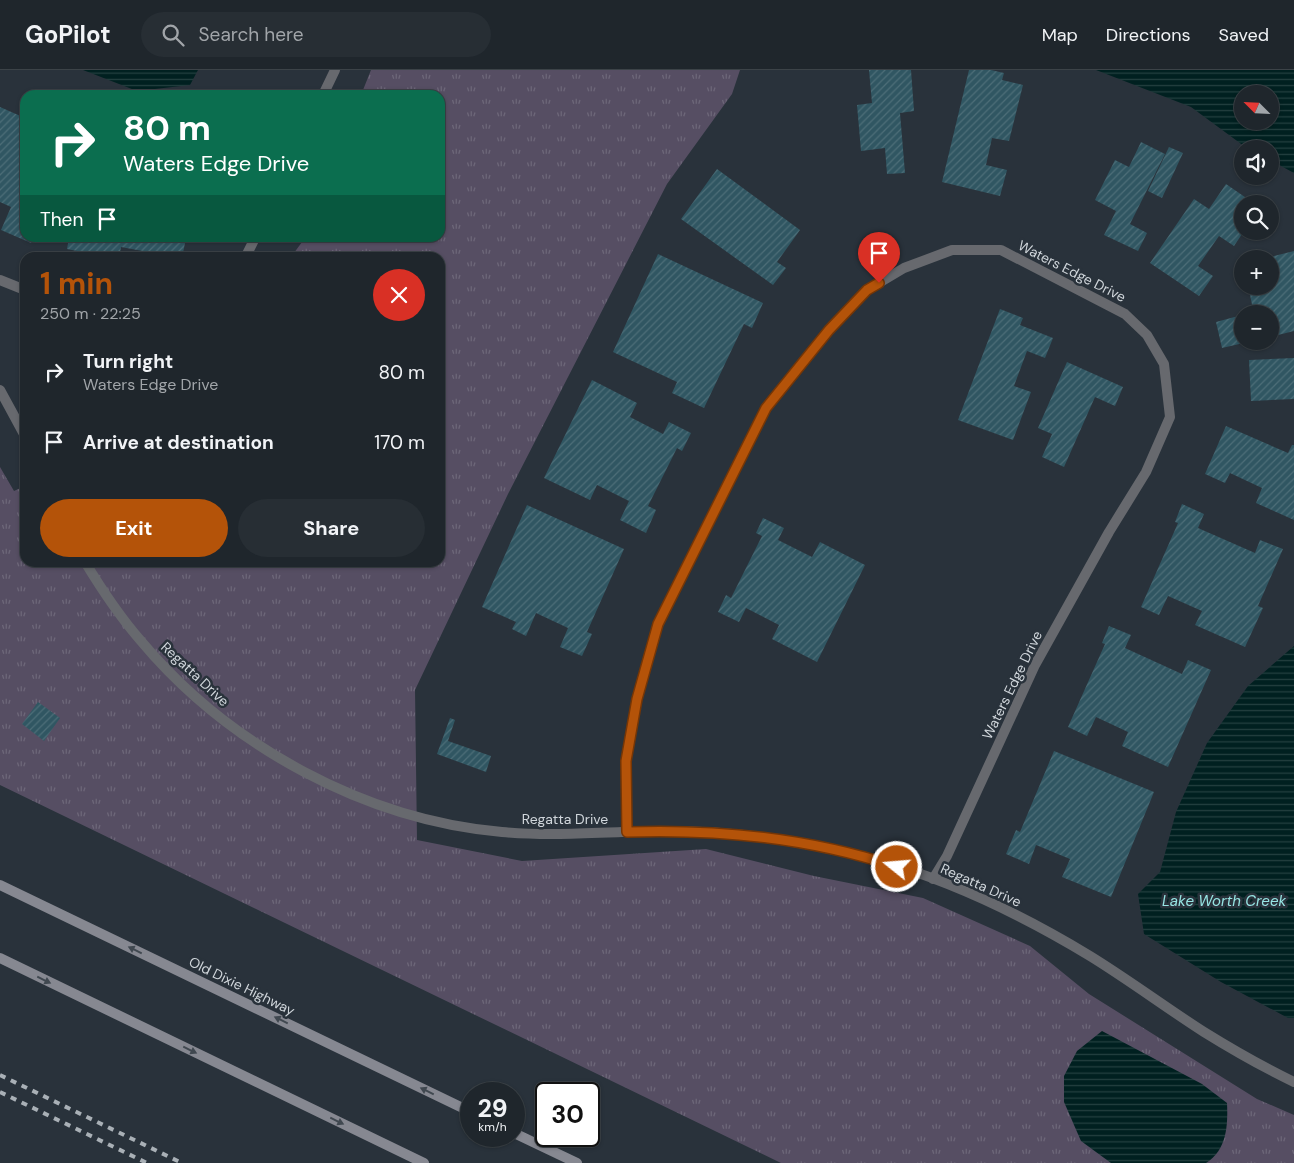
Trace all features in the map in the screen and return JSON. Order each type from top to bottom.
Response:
[{"type":"main road","name":"Old Dixie Highway","points":[[0,885],[460,1107]]},
{"type":"main road","points":[[0,958],[424,1163]]},
{"type":"main road","points":[[525,1138],[576,1163]]},
{"type":"street","points":[[325,90],[335,70]]},
{"type":"street","name":"Waters Edge Drive","points":[[627,832],[626,761],[637,699],[658,624],[766,408],[829,330],[867,290],[904,268],[952,250],[1001,250],[1125,314],[1147,335],[1164,364],[1170,417],[1146,472],[1109,532],[1035,665],[948,856],[933,878]]},
{"type":"street","points":[[0,280],[20,288]]},
{"type":"street","points":[[0,390],[20,426]]},
{"type":"street","name":"Regatta Drive","points":[[88,567],[103,591],[140,640],[198,700],[232,727],[284,761],[321,781],[378,804],[447,823],[500,832],[562,835],[668,831],[734,834],[807,844],[878,861],[933,878],[1022,918],[1089,955],[1204,1032],[1294,1082]]},
{"type":"green space","points":[[371,70],[740,70],[732,94],[667,184],[508,494],[415,690],[417,840],[522,861],[706,849],[814,876],[923,898],[1030,946],[1089,994],[1257,1099],[1294,1115],[1294,1163],[781,1163],[0,785],[0,467],[14,491],[20,488],[20,567],[445,567],[445,252],[295,252],[302,242],[445,242],[445,90],[363,90]]},
{"type":"water","points":[[83,70],[198,70],[190,85],[134,90]]},
{"type":"water","points":[[1096,70],[1294,70],[1294,173],[1279,165],[1279,140],[1236,140],[1191,107]]},
{"type":"water","name":"Lake Worth Creek","points":[[1294,646],[1294,1018],[1288,1018],[1221,982],[1144,934],[1138,894],[1160,872],[1176,812],[1207,743],[1248,686]]},
{"type":"water","points":[[1102,1031],[1202,1084],[1227,1103],[1225,1136],[1213,1158],[1206,1163],[1111,1163],[1081,1141],[1064,1102],[1064,1076],[1077,1051]]},
{"type":"building","points":[[869,70],[911,70],[914,111],[900,113],[905,173],[887,174],[885,148],[861,151],[857,105],[872,103]]},
{"type":"building","points":[[969,70],[991,70],[1004,73],[1002,80],[1023,85],[1009,141],[992,138],[986,165],[1007,170],[1000,196],[942,182]]},
{"type":"building","points":[[0,107],[20,116],[20,238],[1,230],[11,207],[0,202]]},
{"type":"building","points":[[1141,142],[1165,154],[1130,224],[1147,233],[1138,251],[1104,235],[1116,211],[1095,200],[1115,160],[1129,167]]},
{"type":"building","points":[[1169,147],[1183,153],[1162,198],[1148,191]]},
{"type":"building","points":[[717,169],[800,230],[777,262],[786,268],[773,285],[681,219]]},
{"type":"building","points":[[1226,184],[1242,195],[1234,195],[1234,240],[1238,240],[1234,246],[1219,236],[1198,266],[1213,276],[1199,296],[1150,263],[1194,199],[1209,209]]},
{"type":"building","points":[[68,242],[185,242],[183,252],[148,252],[121,247],[120,252],[82,252],[67,249]]},
{"type":"building","points":[[1294,251],[1294,331],[1279,335],[1279,305],[1252,305],[1250,295],[1279,295],[1279,255]]},
{"type":"building","points":[[658,254],[763,303],[752,328],[744,324],[704,408],[672,393],[677,382],[613,352]]},
{"type":"building","points":[[1000,309],[1023,318],[1020,325],[1053,338],[1045,358],[1027,351],[1014,386],[1031,392],[1013,440],[958,420]]},
{"type":"building","points":[[1234,317],[1234,345],[1222,348],[1216,322]]},
{"type":"building","points":[[1294,358],[1294,399],[1251,401],[1249,360]]},
{"type":"building","points":[[1067,362],[1123,387],[1115,406],[1095,397],[1064,467],[1042,457],[1052,434],[1038,428]]},
{"type":"building","points":[[592,380],[637,403],[630,417],[663,434],[669,422],[691,433],[682,451],[677,448],[648,506],[656,510],[646,533],[620,520],[629,501],[597,485],[590,500],[544,478]]},
{"type":"building","points":[[1226,426],[1288,453],[1292,445],[1294,445],[1294,520],[1256,503],[1262,488],[1230,473],[1225,483],[1205,474]]},
{"type":"building","points":[[1182,504],[1204,514],[1198,528],[1255,553],[1260,540],[1283,549],[1258,606],[1263,608],[1245,647],[1195,625],[1202,611],[1168,596],[1159,615],[1141,607],[1178,523],[1175,522]]},
{"type":"building","points":[[527,505],[624,549],[587,632],[592,634],[582,656],[560,647],[568,628],[536,613],[526,636],[512,629],[516,622],[482,607]]},
{"type":"building","points":[[763,518],[784,528],[778,540],[812,557],[820,542],[865,565],[817,662],[772,639],[779,625],[746,608],[739,622],[718,612],[726,595],[731,598],[762,536],[756,533]]},
{"type":"building","points":[[1109,626],[1131,635],[1125,648],[1182,674],[1188,660],[1211,670],[1168,767],[1122,746],[1128,732],[1096,717],[1087,736],[1068,727],[1105,644],[1102,643]]},
{"type":"building","points":[[38,702],[60,718],[44,741],[22,724]]},
{"type":"building","points":[[450,718],[455,720],[448,741],[491,756],[486,772],[437,754]]},
{"type":"building","points":[[1054,751],[1154,792],[1111,897],[1062,877],[1070,859],[1036,845],[1029,864],[1006,854],[1016,830],[1020,832]]},
{"type":"railway","points":[[0,1075],[182,1163]]},
{"type":"railway","points":[[0,1092],[147,1163]]},
{"type":"route","points":[[879,283],[867,290],[829,330],[766,408],[658,624],[637,699],[626,761],[627,832],[668,831],[734,834],[807,844],[897,867]]}]
